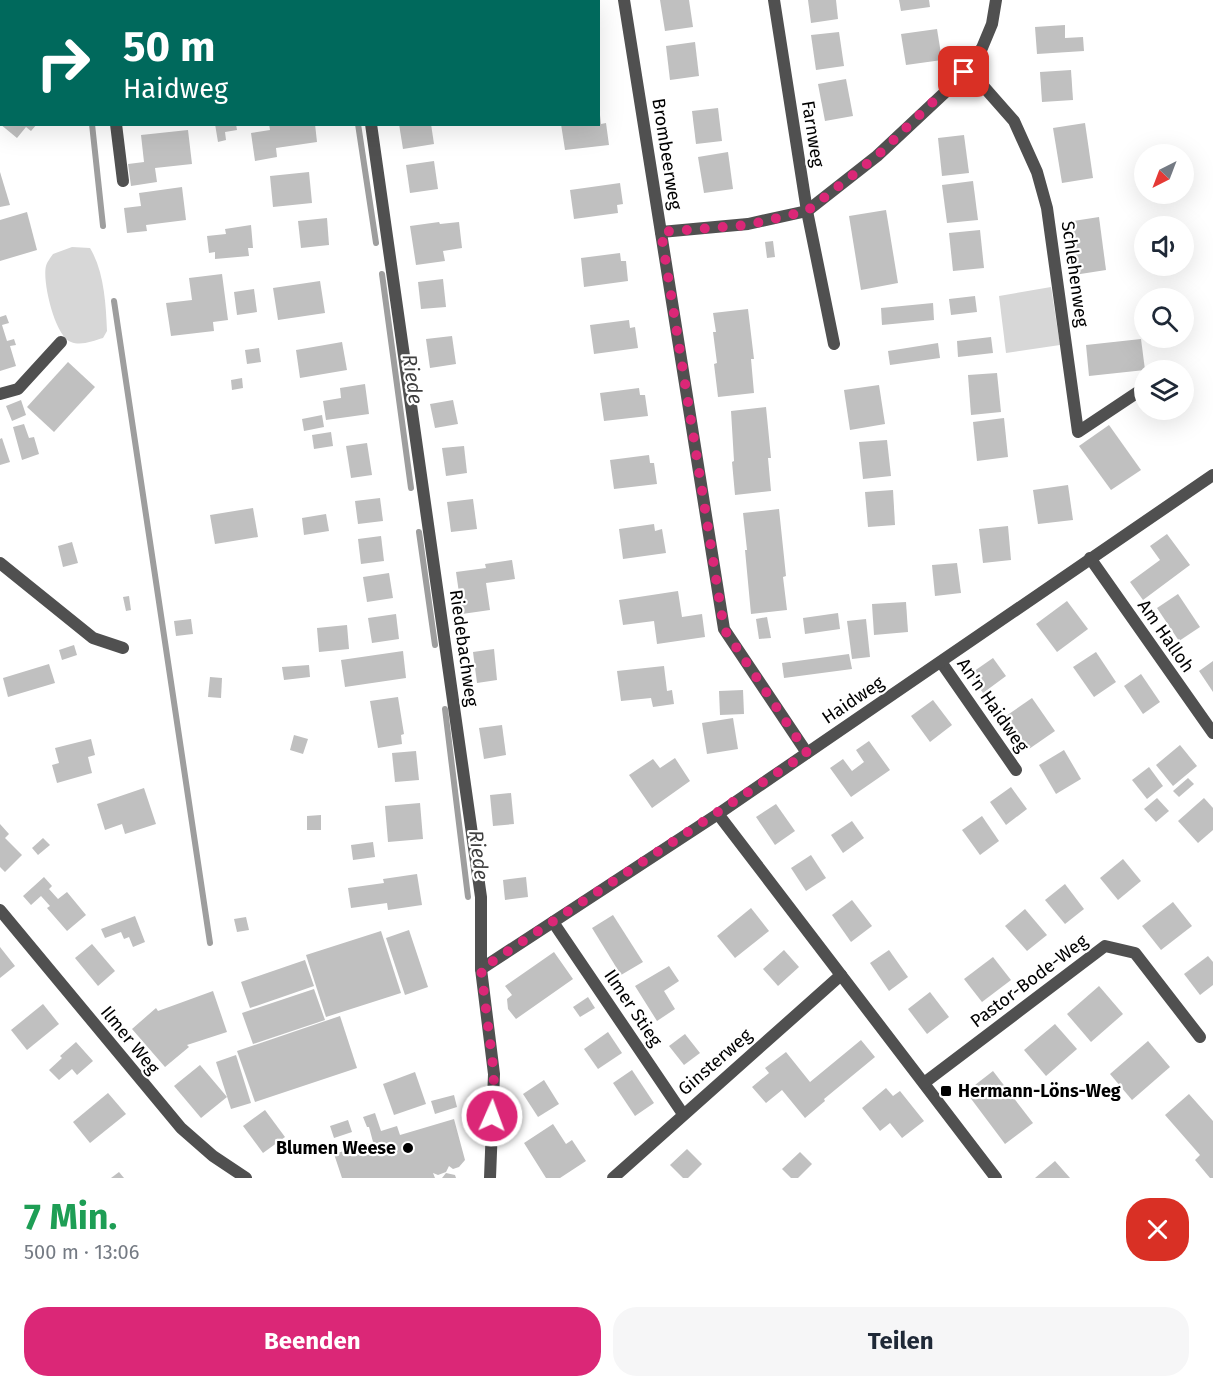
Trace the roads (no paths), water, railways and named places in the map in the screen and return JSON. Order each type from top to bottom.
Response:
[{"type":"street","name":"Brombeerweg","points":[[624,0],[724,629],[807,753]]},
{"type":"street","name":"Farnweg","points":[[774,0],[807,211],[834,344]]},
{"type":"street","points":[[661,232],[748,225],[807,211],[877,156],[964,72],[982,48],[992,24],[996,0]]},
{"type":"street","name":"Schlehenweg","points":[[964,72],[984,87],[1014,121],[1037,172],[1047,208],[1078,432],[1134,395]]},
{"type":"street","points":[[116,126],[123,181]]},
{"type":"street","name":"Riedebachweg","points":[[371,126],[481,897],[481,969],[494,1074],[490,1178]]},
{"type":"street","points":[[0,394],[18,389],[62,342]]},
{"type":"street","name":"Haidweg","points":[[481,969],[718,814],[1213,475]]},
{"type":"street","name":"Am Halloh","points":[[1090,558],[1213,733]]},
{"type":"street","points":[[0,563],[93,638],[123,648]]},
{"type":"street","name":"An'n Haidweg","points":[[941,662],[1016,770]]},
{"type":"street","points":[[718,814],[996,1178]]},
{"type":"street","name":"Ilmer Weg","points":[[0,910],[181,1128],[213,1156],[246,1178]]},
{"type":"street","name":"Ilmer Stieg","points":[[554,922],[683,1114]]},
{"type":"street","name":"Pastor-Bode-Weg","points":[[924,1083],[1106,946],[1135,954],[1200,1037]]},
{"type":"street","name":"Ginsterweg","points":[[613,1178],[841,975]]},
{"type":"waterway","points":[[92,126],[103,226]]},
{"type":"waterway","name":"Riede","points":[[358,126],[376,243]]},
{"type":"waterway","name":"Riede","points":[[382,274],[411,488]]},
{"type":"waterway","points":[[114,301],[210,943]]},
{"type":"waterway","name":"Riede","points":[[419,532],[435,645]]},
{"type":"waterway","name":"Riede","points":[[445,709],[468,897]]},
{"type":"place","name":"Hermann-Löns-Weg","points":[[946,1091]]},
{"type":"place","name":"Blumen Weese","points":[[408,1148]]}]
